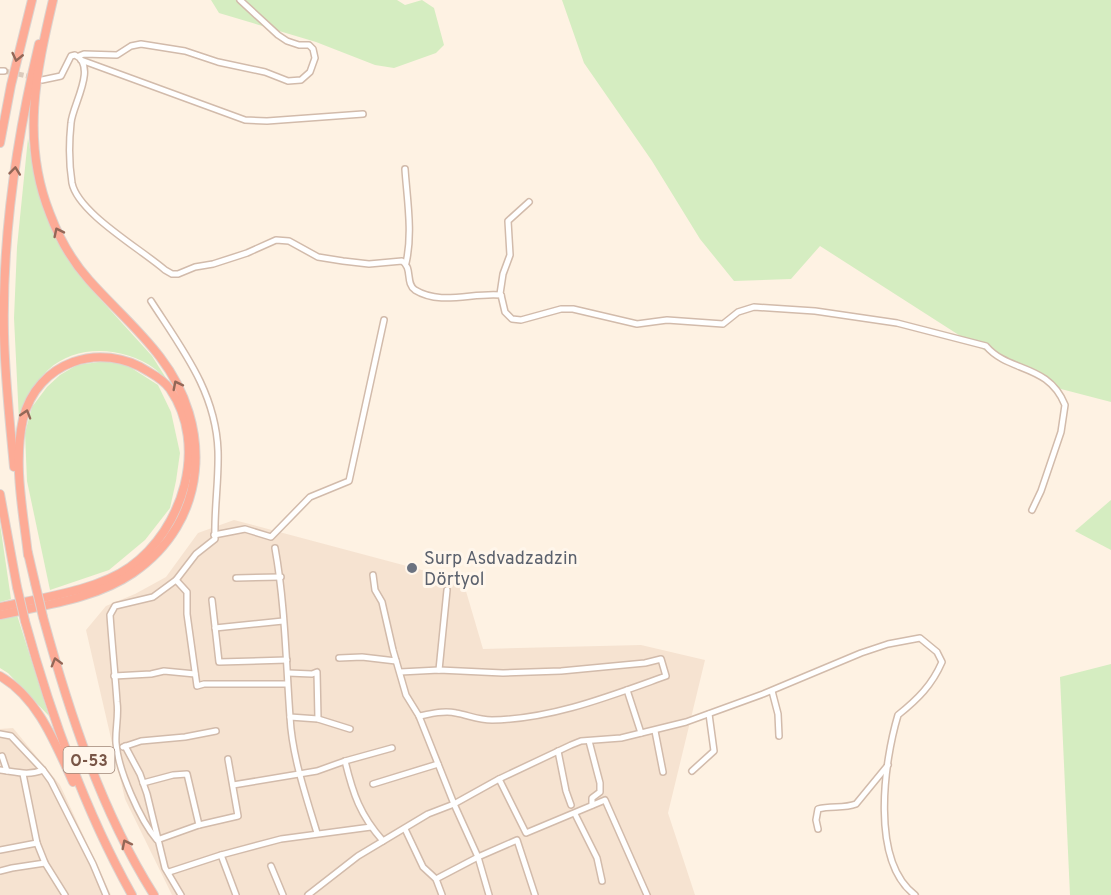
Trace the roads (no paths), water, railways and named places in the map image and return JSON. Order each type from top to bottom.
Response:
[{"type":"highway","points":[[0,143],[11,85],[32,0]]},
{"type":"highway","points":[[0,615],[78,597],[106,587],[133,573],[155,555],[171,535],[190,495],[195,472],[194,429],[176,380],[160,357],[88,279],[73,258],[59,236],[40,185],[32,134],[34,108],[52,0]]},
{"type":"highway","name":"O-53","points":[[52,0],[30,81],[18,147],[6,288],[4,332],[15,475],[28,555],[59,674],[87,754],[114,819],[154,895]]},
{"type":"highway","points":[[0,607],[104,580],[129,567],[150,549],[176,512],[187,472],[189,453],[187,432],[181,412],[169,388],[139,365],[123,359],[105,357],[87,358],[70,363],[55,370],[30,399],[19,443],[18,473],[28,555]]},
{"type":"highway","name":"O-53","points":[[0,494],[17,588],[41,679],[69,761],[97,827],[130,892]]},
{"type":"highway","points":[[0,676],[21,693],[49,730],[95,830],[130,892]]},
{"type":"street","points":[[80,58],[84,54],[117,55],[131,46],[141,44],[185,51],[218,62],[265,72],[288,81],[302,80],[310,72],[315,58],[313,49],[309,45],[299,45],[278,35],[240,0]]},
{"type":"street","points":[[42,80],[61,76],[71,56],[75,55],[245,120],[267,121],[363,114]]},
{"type":"street","points":[[80,58],[84,66],[84,79],[79,101],[71,120],[70,140],[71,176],[76,193],[88,210],[165,270],[178,274],[247,253],[282,239],[312,254],[329,259],[369,264],[402,261],[406,263]]},
{"type":"street","points":[[405,169],[409,242],[406,263],[411,285],[423,293],[443,298],[501,295]]},
{"type":"street","points":[[529,202],[508,221],[510,255],[503,274],[500,294],[508,317],[516,320],[561,309],[573,309],[637,324],[667,320],[723,324],[744,309],[780,308],[888,321],[986,345],[994,354],[1050,381],[1065,405],[1061,432],[1041,491],[1032,510]]},
{"type":"street","points":[[151,301],[199,376],[211,407],[218,452],[213,515],[215,539],[196,554],[176,580],[153,597],[115,606],[110,615],[118,717],[116,743],[138,810],[157,840]]},
{"type":"street","points":[[214,534],[245,529],[271,537],[310,497],[349,481],[384,320]]},
{"type":"street","points":[[275,548],[281,578],[287,684],[294,746],[317,833]]},
{"type":"street","points":[[373,575],[375,590],[382,602],[406,695],[419,716],[478,857],[489,895]]},
{"type":"street","points":[[236,578],[281,578]]},
{"type":"street","points":[[176,580],[187,592],[187,614],[197,686],[204,684],[287,684]]},
{"type":"street","points":[[439,670],[447,590]]},
{"type":"street","points":[[212,600],[219,662],[286,660]]},
{"type":"street","points":[[214,627],[283,621]]},
{"type":"street","points":[[308,895],[358,856],[428,814],[454,804],[571,745],[656,731],[772,691],[861,653],[888,644],[920,638],[937,652],[942,662],[935,679],[920,698],[898,716],[889,763],[884,817],[886,841],[891,859],[900,877],[915,895]]},
{"type":"street","points":[[339,658],[362,657],[396,661]]},
{"type":"street","points":[[400,672],[439,670],[502,674],[561,671],[645,663],[661,659],[666,676],[598,701],[526,716],[492,720],[475,719],[454,712],[438,712],[419,716]]},
{"type":"street","points":[[114,676],[164,671],[195,674]]},
{"type":"street","points":[[288,673],[312,674],[317,672],[318,719]]},
{"type":"street","points":[[627,690],[641,733]]},
{"type":"street","points":[[772,691],[778,714],[779,736]]},
{"type":"street","points":[[692,771],[714,750],[709,714]]},
{"type":"street","points":[[290,717],[318,719],[350,729]]},
{"type":"street","points":[[118,751],[141,741],[185,737],[216,731]]},
{"type":"street","points":[[656,731],[663,772]]},
{"type":"street","points":[[0,734],[11,736],[51,781],[93,864],[105,895]]},
{"type":"street","points":[[589,741],[600,783],[600,792],[592,798],[592,805]]},
{"type":"street","points":[[125,746],[143,783],[165,868],[181,895]]},
{"type":"street","points":[[233,785],[301,775],[392,748]]},
{"type":"street","points":[[558,751],[566,791],[572,805]]},
{"type":"street","points":[[2,756],[7,771]]},
{"type":"street","points":[[157,840],[199,825],[238,816],[228,759]]},
{"type":"street","points":[[345,761],[355,798],[370,827],[384,842]]},
{"type":"street","points":[[818,829],[816,820],[818,809],[826,806],[849,807],[856,804],[889,763]]},
{"type":"street","points":[[373,783],[438,764]]},
{"type":"street","points":[[0,770],[34,774],[43,770]]},
{"type":"street","points":[[23,774],[37,843],[45,863],[55,875],[65,895]]},
{"type":"street","points":[[143,783],[173,775],[187,774],[199,825]]},
{"type":"street","points":[[500,779],[526,833],[604,800],[646,895]]},
{"type":"street","points":[[575,813],[597,858],[602,880]]},
{"type":"street","points":[[169,872],[281,839],[370,827]]},
{"type":"street","points":[[405,829],[423,867],[430,876],[436,879],[442,895]]},
{"type":"street","points":[[436,879],[517,840],[535,895]]},
{"type":"street","points":[[0,850],[37,843]]},
{"type":"street","points":[[221,855],[236,895]]},
{"type":"street","points":[[0,871],[45,863]]},
{"type":"street","points":[[271,866],[283,895]]},
{"type":"tunnel","points":[[4,71],[32,77]]},
{"type":"place","name":"Surp Asdvadzadzin Dörtyol","points":[[412,568]]}]
